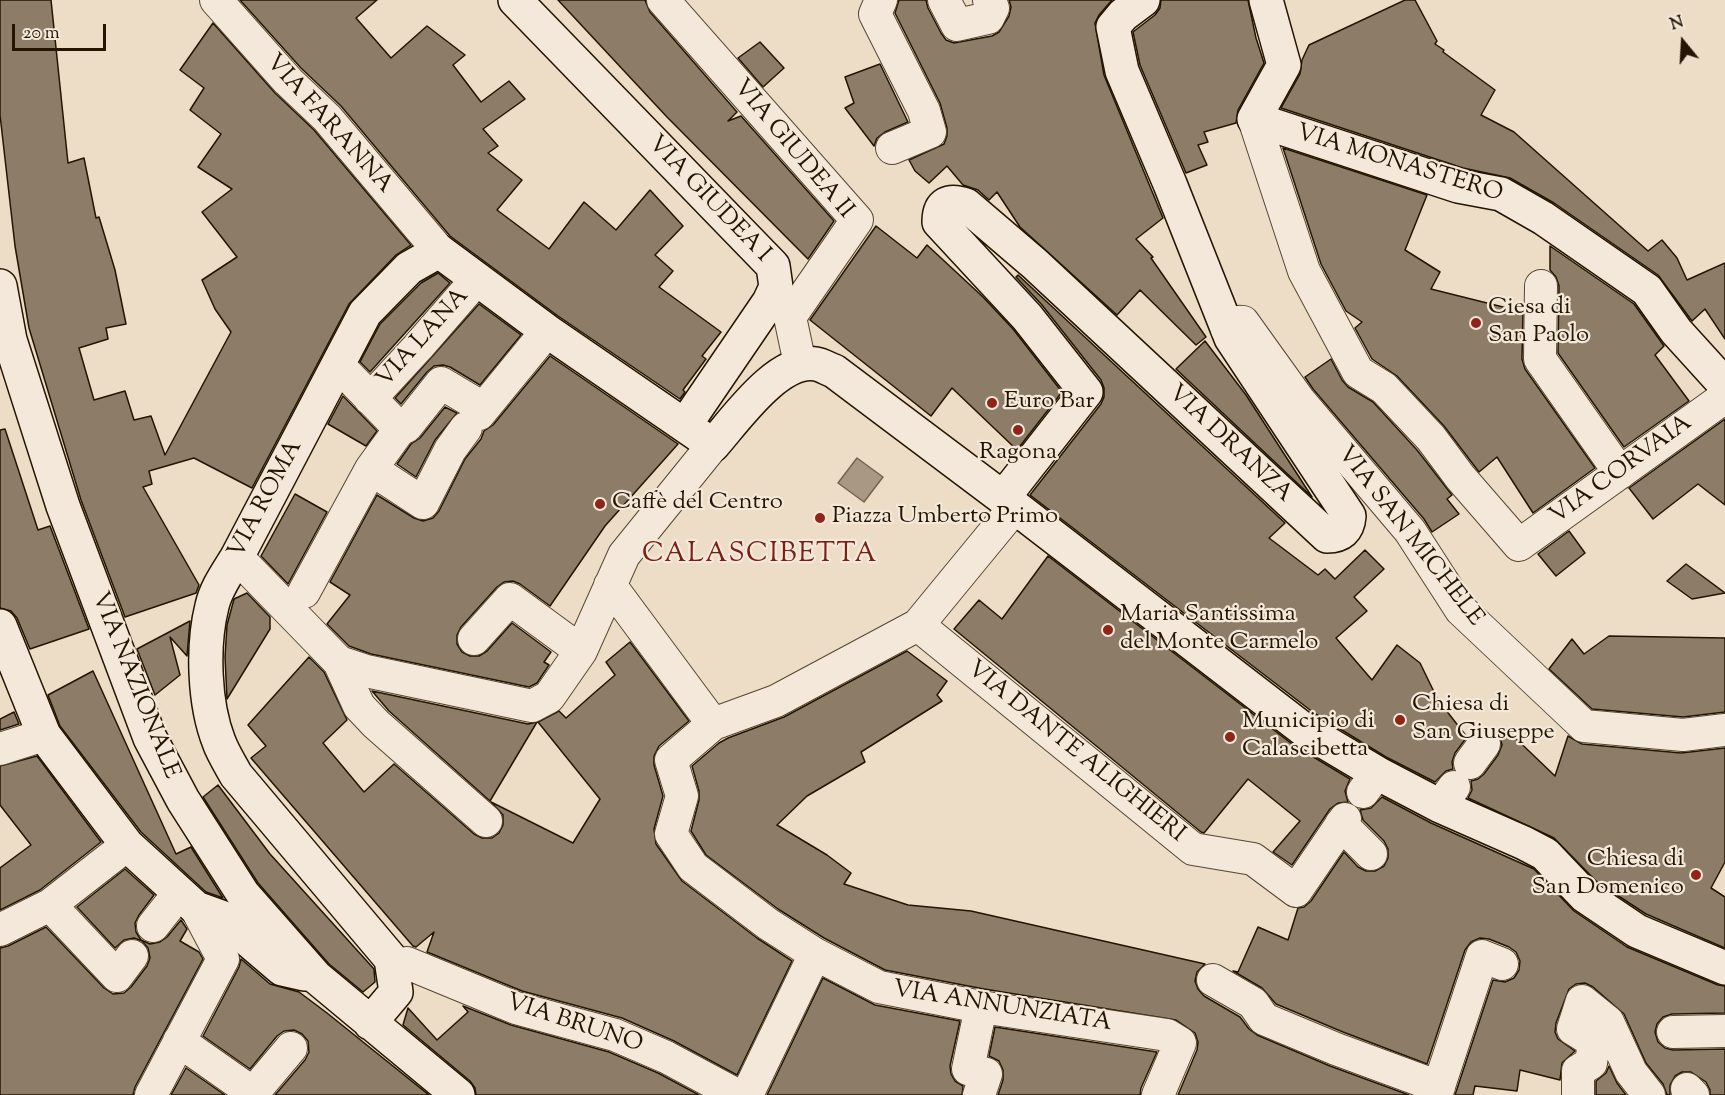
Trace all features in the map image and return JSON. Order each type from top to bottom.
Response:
[{"type":"street","name":"VIA FARANNA","points":[[216,0],[288,81],[346,138],[439,251]]},
{"type":"street","name":"VIA GIUDEA I","points":[[515,0],[773,266],[776,287],[769,302],[685,425]]},
{"type":"street","name":"VIA GIUDEA II","points":[[663,0],[857,220],[790,317],[800,364]]},
{"type":"street","points":[[881,0],[874,14],[924,111],[930,132],[892,148]]},
{"type":"street","points":[[944,0],[957,25],[988,18],[993,8],[989,0]]},
{"type":"street","name":"VIA DRANZA","points":[[1009,502],[1086,392],[1027,317],[939,222],[939,213],[948,203],[956,201],[966,205],[1035,264],[1327,536],[1336,536],[1346,530],[1349,516],[1227,330],[1170,184],[1122,71],[1113,27],[1123,15],[1143,0]]},
{"type":"street","points":[[1254,119],[1284,65],[1266,0]]},
{"type":"street","name":"VIA MONASTERO","points":[[1254,119],[1458,186],[1501,194],[1544,218],[1647,290],[1676,331],[1725,385]]},
{"type":"street","name":"VIA CORVAIA","points":[[1254,119],[1304,271],[1358,372],[1384,388],[1431,438],[1460,477],[1519,545],[1725,397]]},
{"type":"street","points":[[439,251],[547,331],[713,445]]},
{"type":"street","name":"VIA ROMA","points":[[370,1023],[396,992],[391,959],[236,775],[218,742],[208,699],[206,650],[212,605],[220,584],[237,557],[365,313],[409,268],[439,251]]},
{"type":"street","name":"VIA LANA","points":[[370,399],[477,279]]},
{"type":"street","name":"VIA NAZIONALE","points":[[0,286],[10,340],[63,506],[150,738],[183,800],[243,894],[316,977],[458,1095]]},
{"type":"street","points":[[1541,286],[1540,359],[1620,473]]},
{"type":"street","name":"VIA SAN MICHELE","points":[[1227,330],[1236,321],[1243,322],[1299,400],[1410,531],[1461,610],[1584,726],[1683,735],[1725,730]]},
{"type":"street","points":[[371,469],[423,502],[450,450],[547,331]]},
{"type":"street","points":[[339,662],[366,671],[532,706],[549,697],[581,651],[624,555],[713,445],[774,377],[800,364],[817,364],[834,371],[1009,502],[1370,782],[1462,775],[1524,843],[1545,854],[1585,896],[1637,931],[1725,968]]},
{"type":"street","points":[[339,366],[400,429]]},
{"type":"street","points":[[304,592],[371,469],[400,429],[406,426],[441,383],[476,417]]},
{"type":"street","points":[[610,585],[708,727],[776,701],[877,645],[921,627],[1009,502]]},
{"type":"street","points":[[237,557],[339,662],[359,706],[376,724],[486,821]]},
{"type":"street","points":[[474,639],[510,599],[581,651]]},
{"type":"street","points":[[0,626],[44,735],[127,845],[188,900],[221,917],[282,969],[316,977]]},
{"type":"street","name":"VIA DANTE ALIGHIERI","points":[[921,627],[1193,849],[1252,859],[1296,891],[1343,822],[1371,854]]},
{"type":"street","name":"VIA ANNUNZIATA","points":[[708,727],[671,760],[682,796],[671,834],[693,867],[768,924],[815,954],[879,987],[981,1007],[1167,1035],[1180,1043],[1158,1095]]},
{"type":"street","points":[[0,749],[44,735]]},
{"type":"street","points":[[1683,735],[1703,745],[1725,746]]},
{"type":"street","points":[[0,930],[50,905],[127,845]]},
{"type":"street","points":[[153,926],[188,900]]},
{"type":"street","points":[[152,1095],[223,959],[188,900]]},
{"type":"street","points":[[50,905],[117,976],[132,956]]},
{"type":"street","points":[[747,1095],[815,954]]},
{"type":"street","points":[[1213,980],[1253,1003],[1264,1019],[1437,1091],[1482,956],[1502,964]]},
{"type":"street","name":"VIA BRUNO","points":[[407,963],[516,1008],[615,1035],[666,1057],[737,1095]]},
{"type":"street","points":[[1578,1095],[1578,1071],[1591,1063],[1594,1042],[1573,1029],[1582,1001],[1608,1022],[1630,1072],[1649,1095]]},
{"type":"street","points":[[979,1095],[986,1074],[968,1069],[981,1007]]},
{"type":"street","points":[[1673,1032],[1725,1031]]},
{"type":"street","points":[[179,1041],[253,1093],[291,1047]]},
{"type":"shaded area","points":[[857,458],[883,477],[864,502],[838,483]]},
{"type":"building","points":[[0,0],[51,0],[68,163],[84,158],[96,218],[99,217],[115,270],[126,324],[106,328],[108,339],[79,348],[94,400],[125,391],[134,420],[151,416],[165,455],[231,332],[215,309],[202,280],[237,257],[202,212],[232,189],[198,167],[221,134],[190,110],[204,88],[180,70],[213,23],[275,93],[314,130],[411,245],[396,255],[349,304],[252,488],[194,458],[149,471],[152,484],[143,487],[199,585],[196,593],[125,617],[81,500],[29,328],[15,246],[0,115]]},
{"type":"building","points":[[240,0],[377,0],[356,18],[391,58],[427,26],[465,55],[453,65],[481,102],[509,81],[525,99],[483,129],[498,146],[488,153],[522,180],[497,210],[549,249],[584,202],[616,230],[650,190],[683,226],[655,255],[673,271],[659,287],[721,332],[702,356],[706,359],[683,390],[685,392],[680,399],[558,316],[450,236],[341,106],[301,68]]},
{"type":"building","points":[[558,0],[645,0],[650,12],[737,112],[728,121],[741,116],[834,221],[808,259],[667,117]]},
{"type":"building","points":[[899,0],[926,0],[941,33],[946,40],[954,43],[992,36],[999,32],[1009,16],[1011,7],[1009,0],[1112,0],[1095,23],[1104,75],[1163,218],[1136,239],[1153,257],[1151,258],[1206,337],[1196,345],[1140,290],[1117,315],[1020,227],[997,192],[989,200],[978,190],[963,185],[947,166],[929,183],[915,171],[909,160],[944,144],[947,128],[940,103],[895,13]]},
{"type":"building","points":[[1161,0],[1248,0],[1264,63],[1238,110],[1236,123],[1204,132],[1208,142],[1198,145],[1207,165],[1186,173],[1140,65],[1133,32],[1155,15],[1160,8]]},
{"type":"building","points":[[1405,0],[1415,0],[1437,41],[1435,44],[1444,50],[1443,52],[1495,90],[1481,115],[1514,132],[1648,251],[1662,240],[1677,258],[1687,280],[1725,263],[1725,339],[1705,309],[1692,321],[1658,275],[1554,203],[1510,178],[1463,168],[1281,108],[1300,74],[1302,60],[1309,45]]},
{"type":"building","points":[[760,42],[784,68],[763,87],[738,58]]},
{"type":"building","points":[[880,64],[908,122],[885,132],[877,138],[874,146],[845,108],[854,103],[845,77]]},
{"type":"building","points":[[1283,148],[1427,195],[1405,250],[1440,272],[1431,289],[1523,312],[1522,359],[1525,369],[1595,468],[1533,513],[1497,457],[1479,472],[1444,426],[1397,376],[1372,359],[1355,328],[1362,322],[1346,311],[1321,264]]},
{"type":"building","points":[[876,226],[917,258],[927,245],[983,297],[1013,329],[1062,392],[1017,450],[952,388],[931,416],[810,320]]},
{"type":"building","points":[[1550,246],[1634,304],[1664,346],[1655,355],[1689,401],[1624,447],[1558,353],[1559,286],[1550,270]]},
{"type":"building","points":[[438,273],[450,283],[370,372],[360,362],[380,324],[421,283]]},
{"type":"building","points":[[1018,275],[1285,523],[1269,538],[1318,575],[1325,569],[1335,579],[1365,550],[1384,569],[1354,597],[1367,611],[1336,638],[1372,680],[1397,645],[1420,663],[1438,700],[1467,737],[1455,753],[1452,762],[1453,769],[1446,771],[1435,782],[1386,757],[1314,713],[1030,495],[1101,404],[1104,388],[1101,380],[1042,305],[1016,277]]},
{"type":"building","points":[[479,304],[521,335],[480,385],[450,367],[434,366],[401,404],[395,398]]},
{"type":"building","points":[[1205,341],[1246,395],[1312,497],[1176,369]]},
{"type":"building","points":[[550,356],[678,444],[605,526],[550,606],[520,584],[513,581],[504,582],[461,627],[457,635],[457,644],[462,652],[470,656],[479,656],[487,651],[512,623],[551,652],[544,662],[549,665],[537,683],[529,687],[371,654],[349,646],[327,624],[350,595],[330,582],[377,495],[414,518],[423,521],[433,518],[439,511],[465,459],[481,439],[484,431],[493,425]]},
{"type":"building","points":[[1331,359],[1348,387],[1373,402],[1417,450],[1452,495],[1447,499],[1459,514],[1432,532],[1424,519],[1313,389],[1305,377]]},
{"type":"building","points":[[343,396],[377,431],[366,446],[328,424]]},
{"type":"building","points":[[445,407],[457,413],[435,440],[416,477],[397,464],[411,444],[420,438]]},
{"type":"building","points":[[1725,419],[1725,505],[1698,484],[1653,519],[1629,488]]},
{"type":"building","points":[[5,429],[38,530],[50,526],[89,629],[30,649],[17,618],[11,611],[0,608],[0,430]]},
{"type":"building","points":[[295,494],[327,512],[288,584],[261,556]]},
{"type":"building","points":[[1569,531],[1585,553],[1556,576],[1538,554]]},
{"type":"building","points":[[1048,556],[1292,744],[1350,779],[1345,791],[1348,802],[1338,803],[1330,809],[1292,865],[1273,852],[1300,821],[1248,779],[1204,833],[1201,832],[954,629],[979,600],[1002,619]]},
{"type":"building","points":[[1686,564],[1725,593],[1692,599],[1667,581]]},
{"type":"building","points":[[247,593],[270,617],[270,629],[227,699],[225,657],[227,625],[234,599]]},
{"type":"building","points":[[190,621],[187,656],[170,637],[180,675],[155,695],[137,649]]},
{"type":"building","points":[[1609,636],[1725,638],[1725,712],[1683,717],[1592,709],[1549,669],[1572,639],[1584,654]]},
{"type":"building","points":[[630,642],[689,721],[659,746],[654,756],[654,765],[663,796],[654,829],[656,844],[682,881],[757,938],[792,961],[737,1075],[674,1041],[622,1018],[522,991],[427,952],[434,932],[416,947],[413,946],[251,758],[266,746],[248,725],[309,657],[324,672],[347,720],[323,743],[364,792],[394,764],[474,834],[482,838],[492,838],[499,833],[503,825],[503,815],[491,802],[573,843],[600,799],[538,722],[559,711],[566,718],[615,675],[606,662]]},
{"type":"building","points":[[907,651],[947,681],[937,695],[942,701],[861,752],[865,762],[807,796],[777,825],[827,855],[851,873],[844,884],[908,905],[971,911],[1205,964],[1197,972],[1195,981],[1198,989],[1204,996],[1240,1017],[1257,1035],[1330,1066],[1409,1095],[1178,1095],[1197,1050],[1198,1042],[1195,1033],[1176,1020],[984,989],[885,970],[824,938],[778,909],[706,855],[691,831],[699,800],[699,791],[692,766],[728,738],[784,717]]},
{"type":"building","points":[[93,671],[176,854],[191,847],[223,898],[206,892],[141,832],[60,726],[48,695]]},
{"type":"building","points":[[372,691],[528,724],[537,722],[490,801],[389,711]]},
{"type":"building","points":[[14,712],[19,724],[0,730],[0,719]]},
{"type":"building","points":[[1506,729],[1555,776],[1568,736],[1582,744],[1681,753],[1725,748],[1725,862],[1711,888],[1725,897],[1725,948],[1646,914],[1597,882],[1554,838],[1468,798],[1472,790],[1471,781],[1484,774],[1498,755],[1502,745],[1500,737]]},
{"type":"building","points":[[37,756],[101,842],[40,890],[0,910],[0,868],[31,845],[0,805],[0,766]]},
{"type":"building","points":[[218,785],[270,854],[374,969],[375,982],[363,992],[329,964],[258,883],[203,797]]},
{"type":"building","points":[[1382,797],[1431,823],[1534,869],[1574,911],[1627,947],[1725,986],[1725,1013],[1672,1014],[1663,1017],[1657,1024],[1655,1032],[1658,1042],[1665,1048],[1673,1050],[1725,1049],[1725,1095],[1710,1095],[1706,1082],[1691,1072],[1682,1072],[1675,1076],[1670,1085],[1670,1095],[1667,1095],[1663,1084],[1646,1063],[1624,1014],[1593,987],[1585,983],[1576,984],[1569,989],[1556,1023],[1555,1032],[1558,1039],[1575,1051],[1562,1063],[1560,1080],[1520,1070],[1517,1091],[1475,1086],[1473,1095],[1455,1095],[1493,980],[1505,982],[1514,978],[1519,970],[1520,961],[1516,952],[1489,939],[1480,938],[1471,942],[1465,950],[1427,1064],[1276,1004],[1262,988],[1233,971],[1238,972],[1258,927],[1288,940],[1298,908],[1304,907],[1311,901],[1344,852],[1358,867],[1366,871],[1375,871],[1384,866],[1388,858],[1388,849],[1384,841],[1363,820],[1360,810],[1371,808]]},
{"type":"building","points":[[125,869],[154,895],[135,923],[136,932],[141,940],[150,944],[160,942],[181,920],[187,929],[180,941],[199,952],[203,959],[135,1087],[133,1095],[0,1095],[0,948],[46,927],[104,988],[113,994],[124,993],[147,966],[150,958],[148,948],[142,941],[134,938],[124,940],[115,948],[77,907]]},
{"type":"building","points":[[241,959],[270,984],[299,992],[429,1095],[275,1095],[305,1060],[309,1052],[308,1041],[302,1034],[294,1030],[284,1031],[277,1036],[250,1069],[203,1036]]},
{"type":"building","points":[[823,978],[875,1005],[960,1021],[950,1066],[955,1081],[963,1086],[962,1095],[767,1095]]},
{"type":"building","points":[[463,1006],[511,1025],[609,1052],[658,1073],[699,1095],[476,1095],[475,1088],[470,1081],[403,1025],[408,1008],[437,1040],[468,1012]]},
{"type":"building","points":[[995,1027],[1157,1052],[1140,1095],[998,1095],[1003,1080],[1003,1070],[999,1061],[989,1056]]},
{"type":"building","points":[[1609,1066],[1626,1095],[1596,1095],[1596,1081],[1606,1073]]},
{"type":"building","points":[[186,1068],[225,1095],[171,1095]]},
{"type":"place","name":"Ciesa di San Paolo","points":[[1476,323]]},
{"type":"place","name":"Euro Bar","points":[[992,403]]},
{"type":"place","name":"Ragona","points":[[1018,430]]},
{"type":"place","name":"Caffè del Centro","points":[[600,504]]},
{"type":"place","name":"Piazza Umberto Primo","points":[[820,518]]},
{"type":"place","name":"Maria Santissima del Monte Carmelo","points":[[1108,630]]},
{"type":"place","name":"Chiesa di San Giuseppe","points":[[1400,720]]},
{"type":"place","name":"Municipio di Calascibetta","points":[[1230,737]]},
{"type":"place","name":"Chiesa di San Domenico","points":[[1696,875]]},
{"type":"district","name":"CALASCIBETTA","points":[[760,556]]}]
